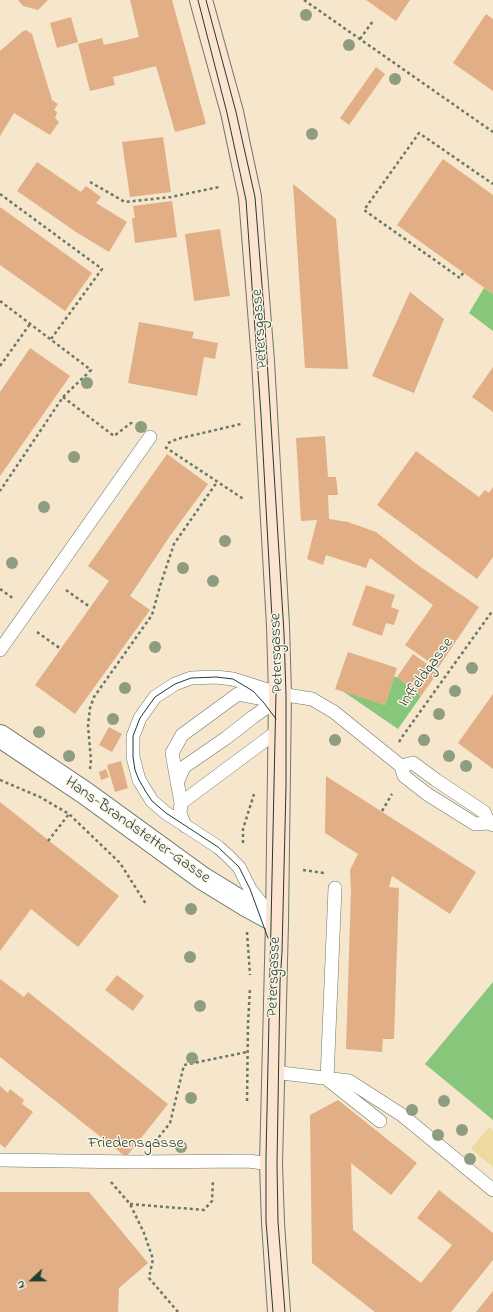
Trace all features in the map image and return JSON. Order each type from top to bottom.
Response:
[{"type":"main road","name":"Petersgasse","points":[[201,0],[232,112],[250,197],[262,347],[278,626],[280,698],[277,922],[271,1164],[279,1312]]},
{"type":"street","name":"Hans-Brandstetter-Gasse","points":[[0,736],[86,793],[202,878],[277,922]]},
{"type":"lane","points":[[0,650],[150,437]]},
{"type":"lane","points":[[277,922],[250,889],[239,867],[228,856],[218,847],[166,814],[152,801],[139,780],[132,757],[133,736],[140,718],[155,697],[175,684],[191,678],[201,677],[233,679],[280,698]]},
{"type":"lane","points":[[185,826],[180,813],[181,803],[172,753],[182,735],[238,694],[312,699],[334,712],[396,762],[404,776],[427,794],[475,824],[491,824]]},
{"type":"lane","points":[[177,783],[184,767],[280,698]]},
{"type":"lane","points":[[181,803],[279,730]]},
{"type":"lane","points":[[328,1079],[335,888]]},
{"type":"lane","points":[[273,1072],[349,1081],[397,1111],[493,1190]]},
{"type":"lane","points":[[328,1079],[380,1121]]},
{"type":"lane","name":"Friedensgasse","points":[[0,1160],[134,1162],[248,1161],[271,1164]]},
{"type":"path","points":[[304,0],[493,132]]},
{"type":"path","points":[[360,40],[373,21]]},
{"type":"path","points":[[463,273],[460,278],[364,210],[419,133],[493,184]]},
{"type":"path","points":[[90,182],[125,202],[171,197],[219,187]]},
{"type":"path","points":[[0,194],[102,269],[51,339]]},
{"type":"path","points":[[0,301],[91,370],[64,397],[0,491]]},
{"type":"path","points":[[0,366],[30,324]]},
{"type":"path","points":[[64,397],[114,436],[131,424],[150,437]]},
{"type":"path","points":[[241,424],[177,439],[163,446],[245,500]]},
{"type":"path","points":[[89,772],[90,760],[88,726],[90,708],[94,697],[152,615],[174,544],[217,482]]},
{"type":"path","points":[[64,588],[90,607]]},
{"type":"path","name":"Inffeldgasse","points":[[396,762],[402,737],[493,610]]},
{"type":"path","points":[[35,630],[61,649]]},
{"type":"path","points":[[0,780],[40,797],[69,814],[120,863],[146,904]]},
{"type":"path","points":[[382,811],[392,794]]},
{"type":"path","points":[[243,846],[243,828],[251,802]]},
{"type":"path","points":[[48,841],[73,810]]},
{"type":"path","points":[[247,927],[250,979]]},
{"type":"path","points":[[134,1162],[153,1144],[170,1124],[184,1065],[250,1052]]},
{"type":"path","points":[[130,1204],[204,1210],[212,1201],[214,1161]]},
{"type":"path","points":[[117,1188],[130,1204],[144,1233],[153,1259],[149,1278],[178,1312]]},
{"type":"green space","points":[[484,288],[493,294],[493,331],[469,313]]},
{"type":"green space","points":[[394,677],[397,677],[421,696],[398,729],[341,690],[385,705]]},
{"type":"green space","points":[[493,982],[493,1120],[425,1064]]},
{"type":"sand","points":[[489,1127],[493,1131],[493,1167],[471,1149]]},
{"type":"building","points":[[18,0],[48,0],[38,10],[23,6]]},
{"type":"building","points":[[130,0],[172,0],[206,124],[175,132],[156,66],[113,77],[115,85],[90,91],[78,44],[102,38],[104,45],[139,37]]},
{"type":"building","points":[[366,0],[410,0],[396,21]]},
{"type":"building","points":[[486,14],[493,19],[493,91],[453,63]]},
{"type":"building","points":[[71,17],[78,42],[57,48],[50,23]]},
{"type":"building","points":[[26,30],[32,34],[52,100],[58,104],[54,110],[57,112],[55,118],[59,122],[50,135],[14,113],[0,136],[0,51]]},
{"type":"building","points":[[376,67],[385,74],[349,125],[340,118]]},
{"type":"building","points":[[163,137],[171,192],[130,197],[122,142]]},
{"type":"building","points":[[443,159],[493,195],[493,294],[397,225]]},
{"type":"building","points":[[37,162],[81,192],[86,186],[101,197],[96,203],[127,222],[109,252],[76,232],[17,191]]},
{"type":"building","points":[[293,184],[336,219],[348,369],[305,368]]},
{"type":"building","points":[[172,201],[177,237],[135,243],[132,218],[135,218],[133,206]]},
{"type":"building","points":[[0,207],[92,273],[65,311],[0,265]]},
{"type":"building","points":[[220,229],[230,296],[194,301],[185,234]]},
{"type":"building","points":[[410,292],[444,319],[414,393],[372,376]]},
{"type":"building","points":[[139,322],[194,332],[192,338],[218,343],[215,359],[204,357],[197,396],[128,383]]},
{"type":"building","points":[[30,348],[70,376],[0,476],[0,392]]},
{"type":"building","points":[[493,367],[493,412],[472,397]]},
{"type":"building","points":[[325,436],[328,477],[336,477],[338,495],[328,495],[329,519],[348,522],[376,532],[419,566],[479,607],[438,668],[405,645],[433,605],[370,558],[366,568],[326,555],[323,565],[307,559],[317,520],[301,521],[296,438]]},
{"type":"building","points":[[416,451],[479,497],[485,490],[489,493],[493,487],[493,557],[477,579],[377,505]]},
{"type":"building","points":[[167,454],[208,484],[170,536],[130,596],[150,610],[75,714],[35,685],[109,581],[88,566]]},
{"type":"building","points":[[366,585],[395,595],[391,607],[399,610],[394,625],[386,623],[382,636],[352,625]]},
{"type":"building","points":[[348,652],[397,668],[385,705],[335,689]]},
{"type":"building","points":[[413,654],[438,672],[421,696],[397,677]]},
{"type":"building","points":[[493,694],[493,769],[458,743]]},
{"type":"building","points":[[109,727],[122,734],[112,752],[99,745]]},
{"type":"building","points":[[121,761],[128,788],[115,792],[107,765]]},
{"type":"building","points":[[106,769],[109,777],[101,780],[99,772]]},
{"type":"building","points":[[326,776],[476,872],[450,914],[392,876],[389,887],[399,888],[394,1039],[383,1039],[382,1052],[346,1049],[351,890],[350,870],[358,854],[325,833]]},
{"type":"building","points":[[0,802],[119,896],[78,947],[31,909],[0,951]]},
{"type":"building","points":[[117,975],[144,996],[133,1011],[105,990]]},
{"type":"building","points":[[0,979],[24,997],[28,992],[168,1104],[126,1157],[0,1057]]},
{"type":"building","points":[[0,1086],[8,1093],[10,1089],[24,1100],[22,1104],[33,1112],[5,1148],[0,1144]]},
{"type":"building","points":[[338,1100],[417,1163],[391,1195],[351,1163],[353,1230],[421,1283],[452,1245],[417,1218],[439,1190],[493,1233],[493,1260],[451,1312],[375,1312],[312,1263],[310,1115]]},
{"type":"building","points":[[0,1192],[89,1192],[148,1263],[119,1288],[118,1312],[0,1312]]},
{"type":"building","points":[[493,1291],[493,1312],[476,1312]]},
{"type":"tram line","points":[[198,0],[227,113],[246,200],[261,415],[276,692],[266,1157],[266,1221],[273,1312]]},
{"type":"tram line","points":[[206,0],[236,112],[255,197],[264,311],[284,633],[286,786],[280,982],[277,1164],[278,1222],[285,1312]]},
{"type":"tram line","points":[[268,938],[250,889],[239,867],[218,847],[166,813],[152,801],[139,780],[135,770],[133,757],[133,736],[140,718],[155,697],[175,684],[191,678],[216,677],[233,679],[253,691],[276,719]]}]
